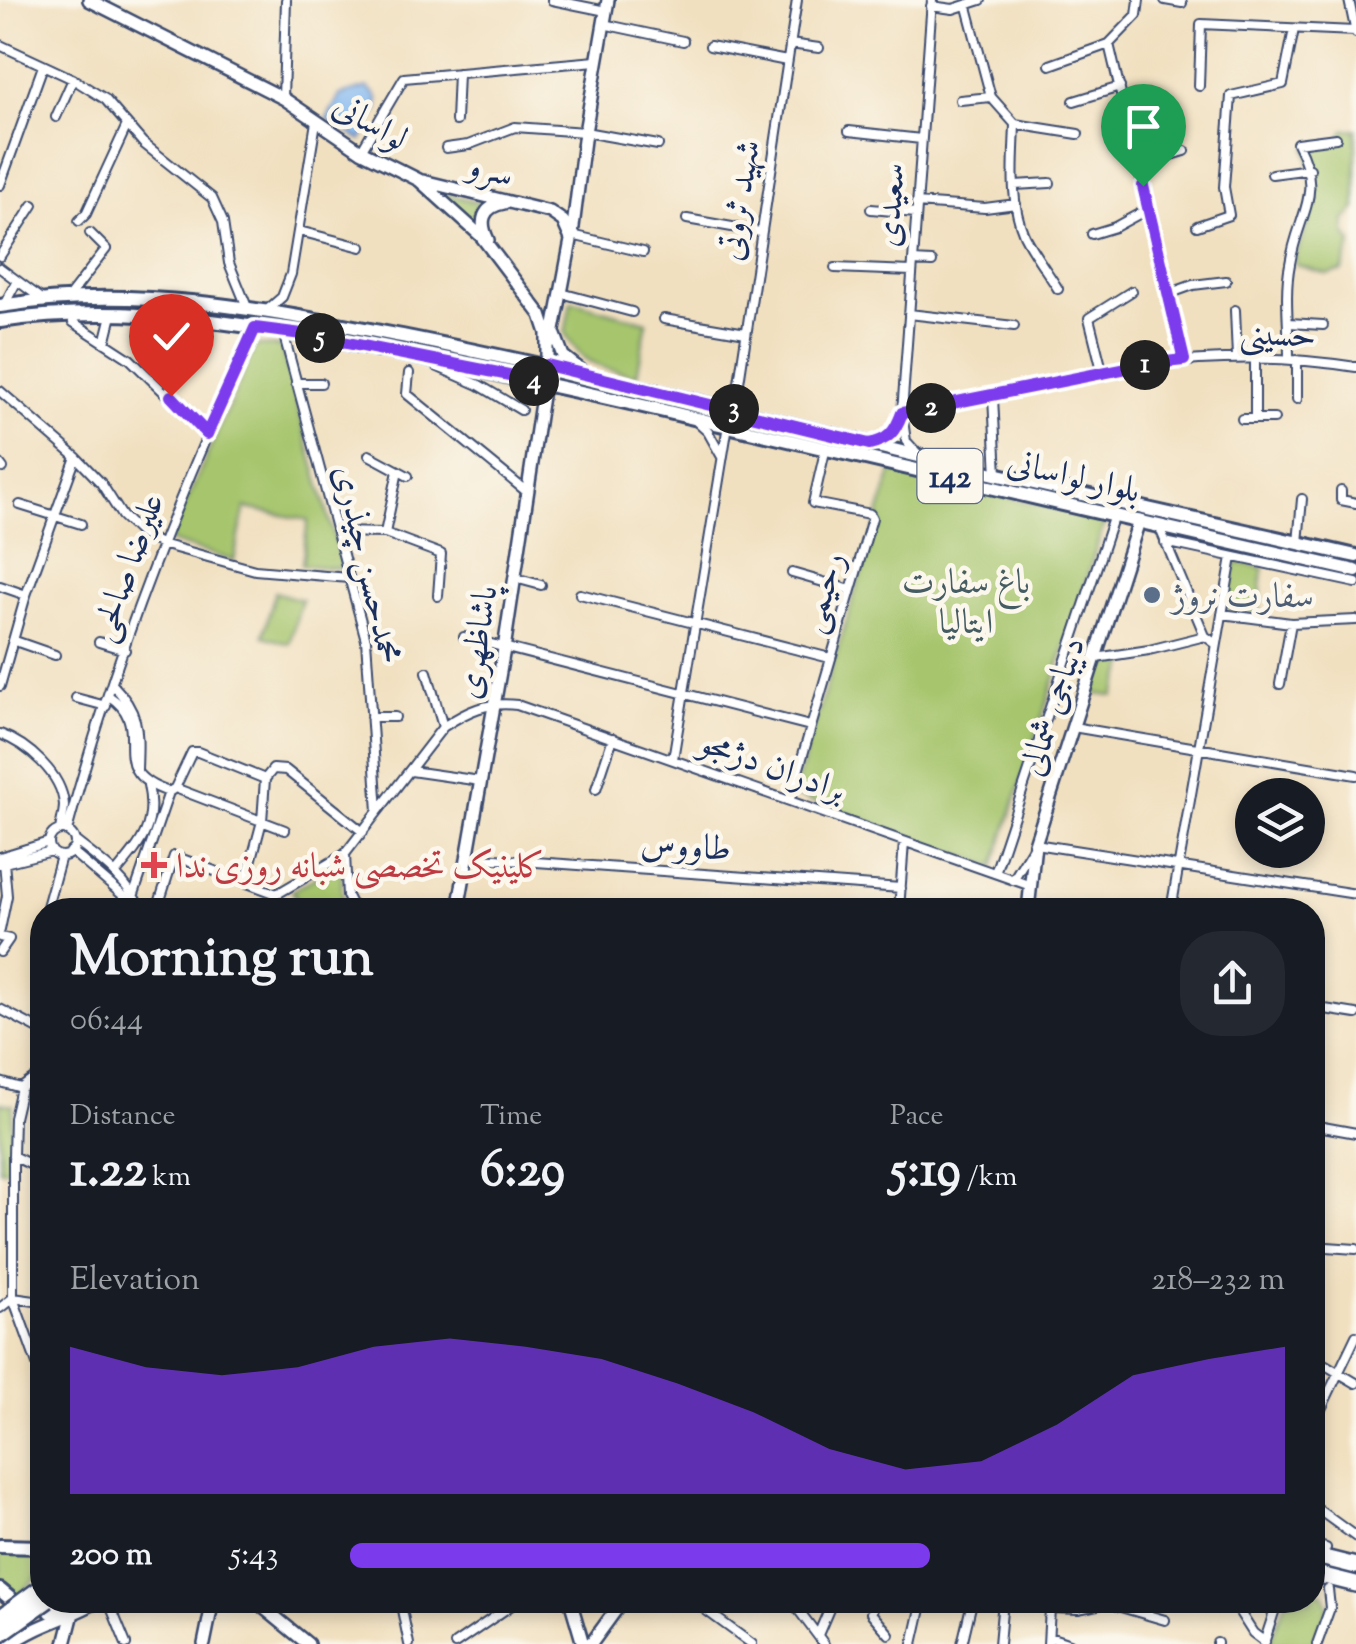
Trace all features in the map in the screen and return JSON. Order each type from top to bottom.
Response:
[{"type":"highway","points":[[1325,1557],[1356,1569]]},
{"type":"highway","points":[[1325,1577],[1356,1585]]},
{"type":"highway","points":[[6,1611],[30,1593]]},
{"type":"highway","points":[[0,1636],[36,1613]]},
{"type":"main road","name":"لواسانی","points":[[96,2],[283,98],[360,151],[419,180],[476,231],[541,314]]},
{"type":"main road","points":[[544,382],[572,238],[606,12]]},
{"type":"main road","points":[[550,212],[573,201],[579,174]]},
{"type":"main road","name":"سرو","points":[[419,180],[550,212]]},
{"type":"main road","points":[[507,269],[485,234],[483,218],[493,206],[518,205]]},
{"type":"main road","points":[[550,212],[563,221],[572,238]]},
{"type":"main road","points":[[2,306],[68,298],[247,306],[547,365]]},
{"type":"main road","points":[[547,365],[541,314],[551,316],[559,307]]},
{"type":"main road","name":"بلوار لواسانی","points":[[0,322],[46,314],[112,315],[199,319],[283,332],[544,382],[1356,572]]},
{"type":"main road","points":[[358,346],[368,338],[362,328]]},
{"type":"main road","points":[[554,331],[563,356],[588,374],[581,381],[583,392]]},
{"type":"main road","name":"142","points":[[547,365],[997,476],[1356,556]]},
{"type":"main road","name":"پاشاظهری","points":[[460,898],[504,649],[544,382]]},
{"type":"main road","name":"دیباجی شمالی","points":[[1030,898],[1034,844],[1139,521]]},
{"type":"main road","points":[[1,1546],[30,1545]]},
{"type":"main road","points":[[0,1590],[6,1611]]},
{"type":"main road","points":[[10,1644],[32,1629],[77,1613]]},
{"type":"main road","points":[[204,1644],[210,1613]]},
{"type":"main road","points":[[270,1613],[308,1644]]},
{"type":"main road","points":[[575,1613],[587,1644]]},
{"type":"main road","points":[[587,1644],[612,1613]]},
{"type":"main road","points":[[65,1644],[72,1616]]},
{"type":"street","points":[[283,98],[286,0]]},
{"type":"street","points":[[552,0],[606,12],[683,41]]},
{"type":"street","name":"شهید ثروتی","points":[[736,409],[797,0]]},
{"type":"street","points":[[932,3],[967,6],[981,0]]},
{"type":"street","points":[[1140,0],[1137,15],[1109,44],[1184,360]]},
{"type":"street","points":[[1164,0],[1182,3]]},
{"type":"street","points":[[1199,86],[1201,24],[1355,32],[1349,0]]},
{"type":"street","name":"سعیدی","points":[[920,456],[906,442],[902,413],[932,3]]},
{"type":"street","points":[[967,6],[991,97],[1015,124],[1078,134]]},
{"type":"street","points":[[1197,226],[1229,215],[1224,187],[1231,96],[1283,84],[1294,29]]},
{"type":"street","points":[[790,44],[819,48]]},
{"type":"street","points":[[1050,65],[1109,44]]},
{"type":"street","points":[[0,46],[105,98],[143,143],[212,198],[223,222],[229,263],[247,306]]},
{"type":"street","points":[[710,46],[787,61]]},
{"type":"street","points":[[360,151],[404,78],[596,60]]},
{"type":"street","points":[[0,185],[42,66]]},
{"type":"street","points":[[456,120],[458,73]]},
{"type":"street","points":[[56,117],[73,79]]},
{"type":"street","points":[[1074,101],[1120,87]]},
{"type":"street","points":[[960,100],[991,97]]},
{"type":"street","points":[[267,310],[282,297],[291,274],[316,122]]},
{"type":"street","points":[[1015,124],[1016,204],[1024,234],[1058,289]]},
{"type":"street","points":[[80,221],[127,125]]},
{"type":"street","points":[[446,148],[468,145],[516,127],[585,132],[658,145]]},
{"type":"street","points":[[849,130],[921,139]]},
{"type":"street","points":[[1297,399],[1289,323],[1290,262],[1310,200],[1310,169],[1297,144],[1336,138]]},
{"type":"street","points":[[1138,165],[1186,152]]},
{"type":"street","points":[[1272,174],[1310,169]]},
{"type":"street","points":[[1014,185],[1050,183]]},
{"type":"street","points":[[871,209],[1016,204]]},
{"type":"street","points":[[0,256],[33,205]]},
{"type":"street","points":[[1092,234],[1148,209]]},
{"type":"street","points":[[687,219],[760,232]]},
{"type":"street","points":[[299,230],[361,246]]},
{"type":"street","points":[[68,298],[106,249],[90,233]]},
{"type":"street","points":[[572,238],[643,252]]},
{"type":"street","points":[[834,268],[932,262]]},
{"type":"street","points":[[0,268],[42,299]]},
{"type":"street","points":[[2,306],[17,280]]},
{"type":"street","points":[[1168,294],[1226,280]]},
{"type":"street","points":[[1102,374],[1089,318],[1132,291]]},
{"type":"street","points":[[562,293],[632,312]]},
{"type":"street","points":[[1235,310],[1236,357]]},
{"type":"street","points":[[909,314],[1014,326]]},
{"type":"street","points":[[105,343],[112,315]]},
{"type":"street","points":[[664,319],[746,333]]},
{"type":"street","points":[[73,322],[130,359],[207,434]]},
{"type":"street","points":[[1289,323],[1324,326]]},
{"type":"street","name":"علیرضا صالحی","points":[[63,830],[161,544],[255,328]]},
{"type":"street","name":"محمدحسن چیذری","points":[[283,332],[366,640],[378,812]]},
{"type":"street","points":[[1255,356],[1255,419]]},
{"type":"street","name":"حسینی","points":[[902,413],[1184,360],[1255,356],[1356,368]]},
{"type":"street","points":[[418,358],[479,385],[521,410]]},
{"type":"street","points":[[409,372],[408,394],[528,492]]},
{"type":"street","points":[[296,382],[321,383]]},
{"type":"street","points":[[0,392],[101,482],[122,516],[141,534],[161,544],[254,570],[349,578]]},
{"type":"street","points":[[993,397],[997,476]]},
{"type":"street","points":[[869,444],[882,442],[892,434],[902,413]]},
{"type":"street","points":[[692,418],[708,432],[722,458]]},
{"type":"street","points":[[1242,419],[1274,419]]},
{"type":"street","points":[[673,759],[728,426]]},
{"type":"street","name":"رحیمی","points":[[790,799],[872,518],[870,514],[812,503],[826,447]]},
{"type":"street","points":[[368,455],[408,476]]},
{"type":"street","points":[[0,686],[26,596],[76,457]]},
{"type":"street","points":[[384,533],[398,471]]},
{"type":"street","points":[[1342,491],[1342,500],[1356,503]]},
{"type":"street","points":[[1298,543],[1302,499]]},
{"type":"street","points":[[20,505],[80,524]]},
{"type":"street","points":[[995,873],[1114,515]]},
{"type":"street","points":[[1159,526],[1205,636],[1216,644]]},
{"type":"street","points":[[337,532],[384,533],[441,554],[438,596]]},
{"type":"street","points":[[1165,542],[1356,582]]},
{"type":"street","points":[[1174,898],[1232,557]]},
{"type":"street","points":[[792,574],[851,590]]},
{"type":"street","points":[[514,578],[541,585]]},
{"type":"street","points":[[0,586],[26,596]]},
{"type":"street","points":[[580,594],[830,658]]},
{"type":"street","points":[[1222,614],[1291,623],[1356,620]]},
{"type":"street","points":[[1280,684],[1291,623]]},
{"type":"street","points":[[1096,658],[1205,636]]},
{"type":"street","points":[[464,637],[810,726]]},
{"type":"street","points":[[15,641],[55,655]]},
{"type":"street","points":[[99,642],[125,650]]},
{"type":"street","points":[[427,672],[443,727]]},
{"type":"street","points":[[113,685],[135,714],[137,774]]},
{"type":"street","points":[[109,696],[121,704],[130,722],[132,764],[148,785],[153,808],[148,829],[116,873]]},
{"type":"street","points":[[76,698],[106,706]]},
{"type":"street","points":[[274,898],[344,854],[443,727],[462,714],[495,702]]},
{"type":"street","name":"برادران دژمجو","points":[[495,702],[516,705],[613,738],[1031,886]]},
{"type":"street","points":[[372,717],[395,717]]},
{"type":"street","points":[[1074,728],[1356,775]]},
{"type":"street","points":[[0,734],[36,756],[71,792],[80,781]]},
{"type":"street","points":[[596,789],[613,738]]},
{"type":"street","points":[[134,894],[172,790],[192,752],[265,779]]},
{"type":"street","points":[[246,881],[262,821],[265,779],[273,770],[286,770],[363,832]]},
{"type":"street","points":[[411,771],[480,781]]},
{"type":"street","points":[[54,778],[64,800],[63,830],[73,846],[123,898]]},
{"type":"street","points":[[148,785],[285,830]]},
{"type":"street","points":[[48,898],[54,849],[52,834],[63,830]]},
{"type":"street","points":[[900,898],[904,842]]},
{"type":"street","points":[[1013,880],[1034,844],[1356,894]]},
{"type":"street","points":[[0,952],[9,939],[0,933],[2,906],[8,896],[2,861],[73,846],[116,873],[136,898]]},
{"type":"street","points":[[344,854],[349,898]]},
{"type":"street","points":[[160,898],[174,856],[277,894]]},
{"type":"street","name":"طاووس","points":[[467,857],[901,888]]},
{"type":"street","points":[[0,1009],[30,1025]]},
{"type":"street","points":[[1325,1009],[1356,1014]]},
{"type":"street","points":[[0,1082],[20,1088]]},
{"type":"street","points":[[30,1082],[20,1088],[14,1118],[12,1262],[14,1298],[30,1344]]},
{"type":"street","points":[[1325,1127],[1356,1133]]},
{"type":"street","points":[[13,1156],[30,1164]]},
{"type":"street","points":[[1325,1247],[1356,1249]]},
{"type":"street","points":[[0,1259],[12,1262]]},
{"type":"street","points":[[0,1308],[14,1298],[30,1300]]},
{"type":"street","points":[[1325,1403],[1356,1336]]},
{"type":"street","points":[[1325,1364],[1356,1383]]},
{"type":"street","points":[[1325,1514],[1356,1537]]},
{"type":"street","points":[[1317,1644],[1330,1608],[1328,1589]]},
{"type":"street","points":[[113,1613],[126,1644]]},
{"type":"street","points":[[403,1613],[409,1644]]},
{"type":"street","points":[[455,1644],[499,1613]]},
{"type":"street","points":[[710,1613],[752,1644]]},
{"type":"street","points":[[801,1613],[824,1644]]},
{"type":"street","points":[[818,1635],[827,1613]]},
{"type":"street","points":[[871,1613],[889,1634]]},
{"type":"street","points":[[913,1644],[920,1613]]},
{"type":"street","points":[[962,1644],[969,1613]]},
{"type":"street","points":[[999,1613],[999,1644]]},
{"type":"street","points":[[1050,1613],[1048,1641],[1070,1644]]},
{"type":"street","points":[[1142,1613],[1165,1620]]},
{"type":"street","points":[[1240,1613],[1264,1643],[1274,1613]]},
{"type":"green space","points":[[1356,129],[1356,209],[1345,220],[1345,233],[1352,243],[1342,271],[1328,274],[1296,265],[1312,203],[1306,148],[1339,142],[1344,130]]},
{"type":"green space","points":[[430,189],[486,205],[477,212],[475,227]]},
{"type":"green space","points":[[571,301],[647,322],[637,375],[603,368],[580,354],[565,333]]},
{"type":"green space","points":[[256,345],[281,347],[343,569],[302,565],[308,520],[245,508],[234,561],[169,541]]},
{"type":"green space","points":[[455,371],[524,384],[533,390],[533,396],[524,400]]},
{"type":"green space","name":"باغ سفارت ایتالیا","points":[[893,469],[1105,521],[994,867],[793,795]]},
{"type":"green space","points":[[1236,562],[1263,568],[1259,613],[1227,609]]},
{"type":"green space","points":[[275,592],[302,600],[289,644],[263,636]]},
{"type":"green space","points":[[1128,659],[1114,696],[1093,694],[1103,666]]},
{"type":"green space","points":[[341,868],[344,898],[297,898],[292,891],[319,875]]},
{"type":"green space","points":[[0,1103],[13,1105],[8,1170],[0,1170]]},
{"type":"green space","points":[[0,1550],[30,1551],[30,1585],[16,1598],[0,1586]]},
{"type":"green space","points":[[1325,1597],[1328,1607],[1314,1644],[1269,1644],[1281,1613],[1325,1613]]},
{"type":"water","points":[[368,87],[378,98],[378,108],[361,140],[327,119],[340,95]]},
{"type":"place","name":"سفارت نروژ","points":[[1152,595]]},
{"type":"place","name":"کلینیک تخصصی شبانه روزی ندا","points":[[154,865]]},
{"type":"route","points":[[171,396],[207,434],[255,328],[544,382],[547,365],[869,444],[882,442],[896,429],[902,413],[1184,360],[1143,186]]}]
